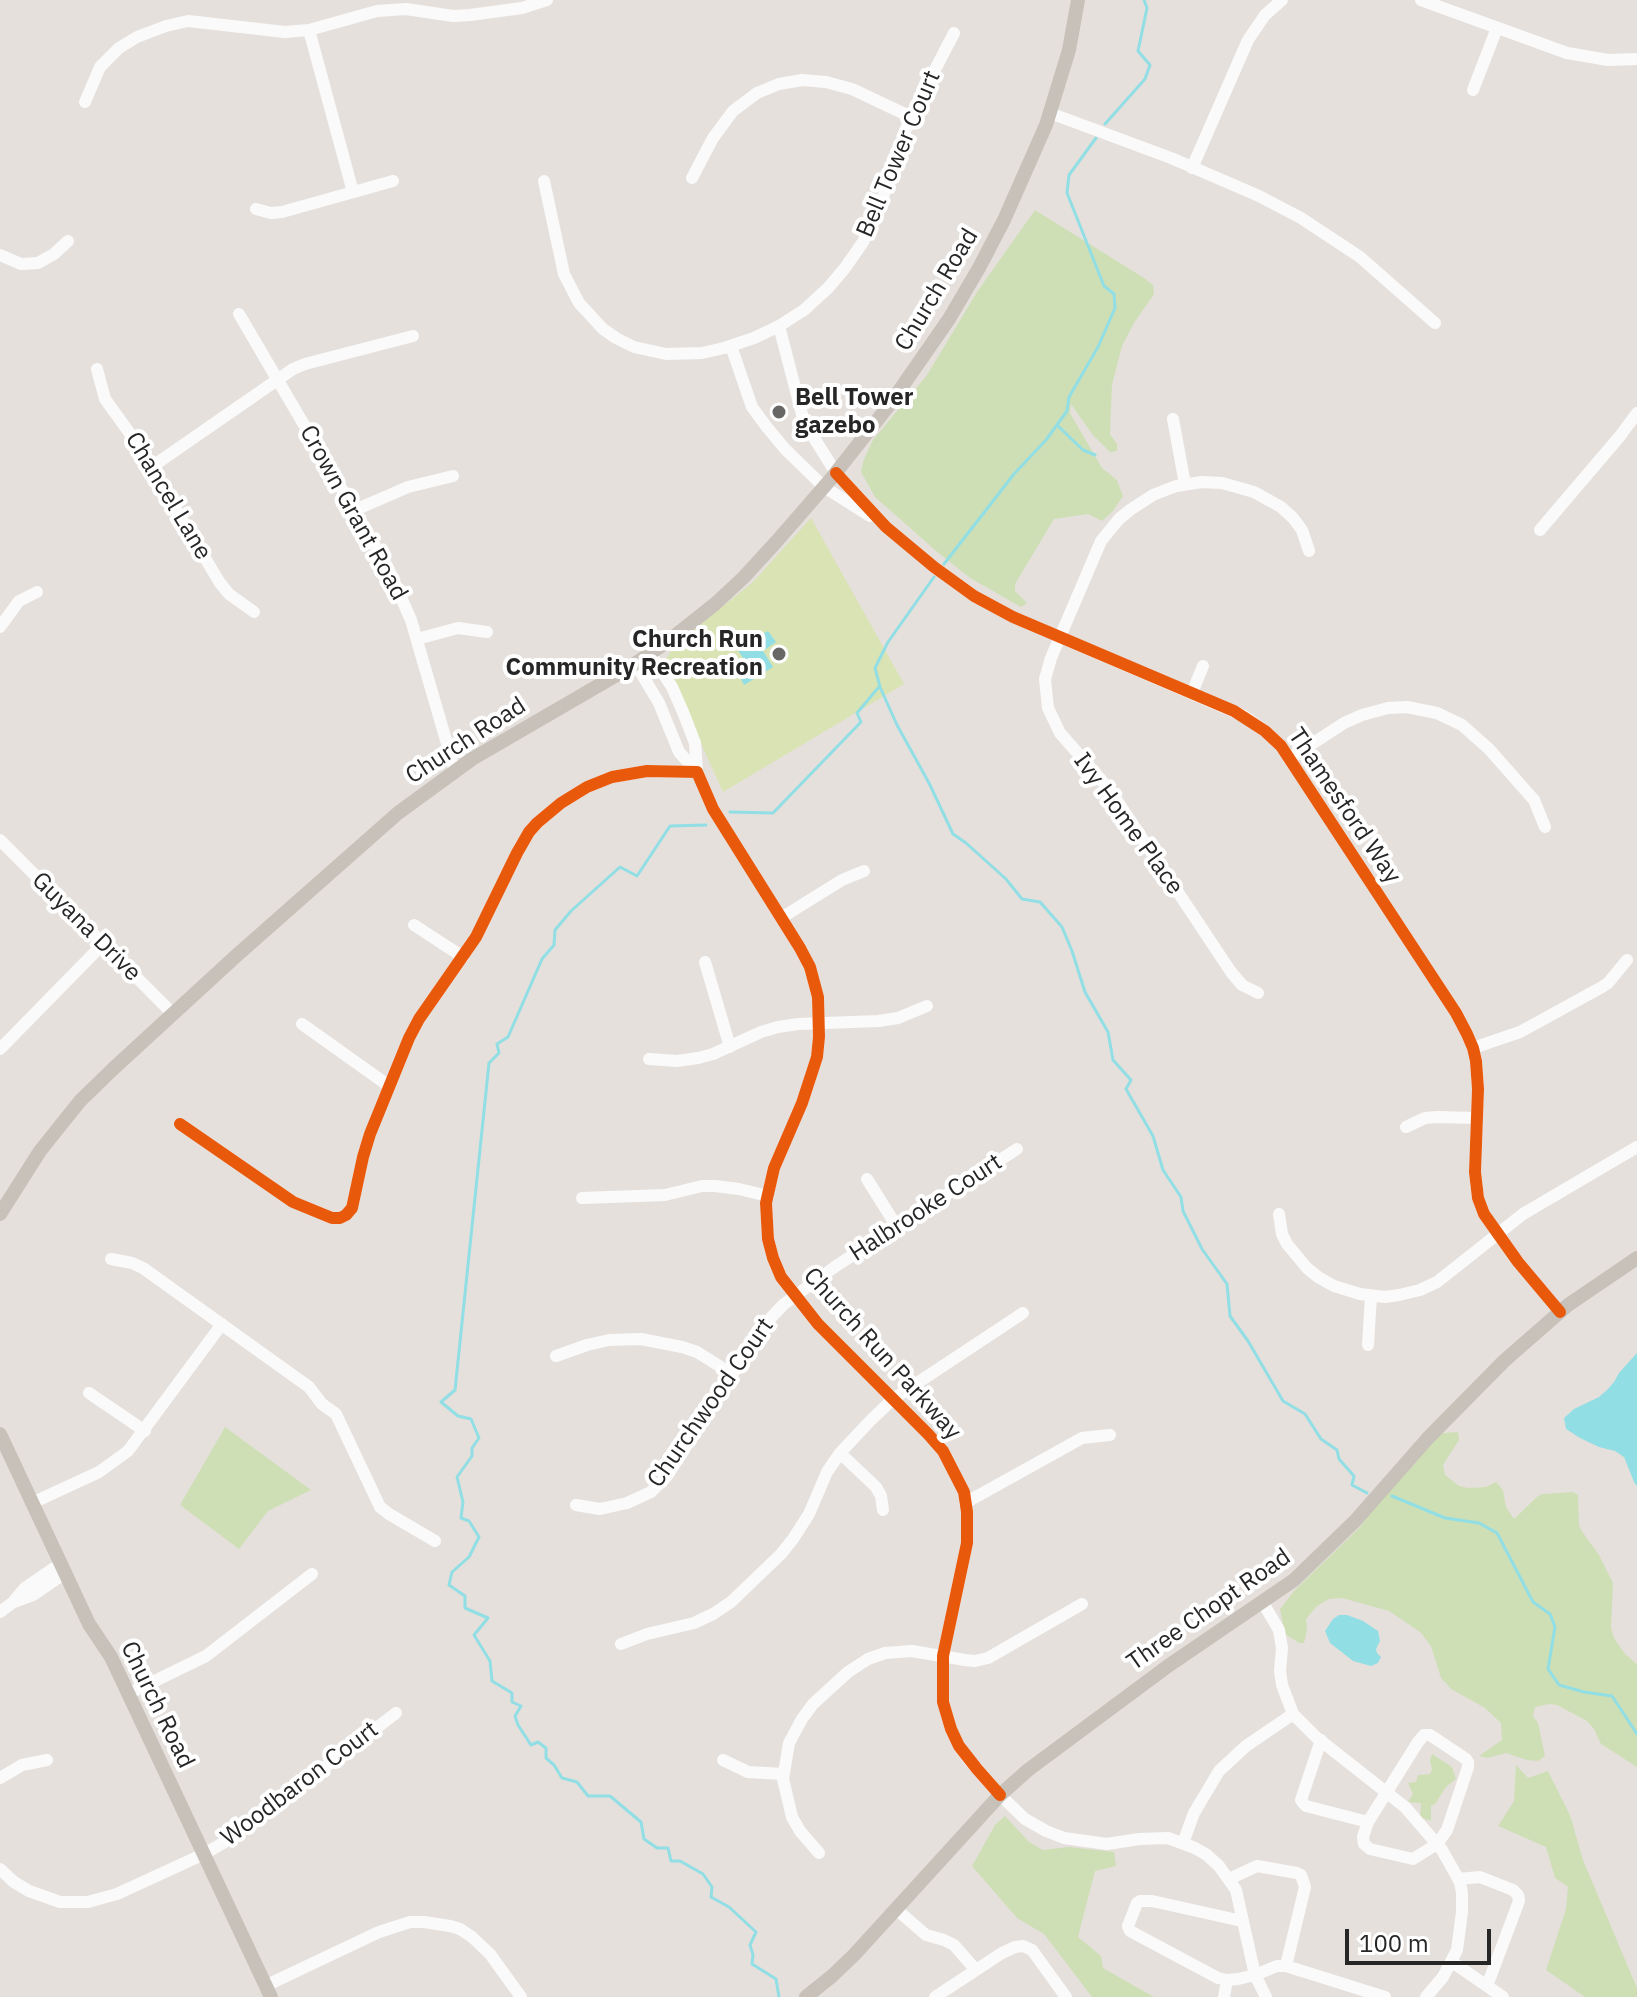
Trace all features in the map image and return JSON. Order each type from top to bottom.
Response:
[{"type":"main road","name":"Church Road","points":[[0,1214],[19,1181],[64,1120],[114,1068],[405,807],[455,771],[635,663],[697,619],[744,577],[824,487],[899,392],[949,319],[1004,220],[1050,113],[1069,50],[1078,0]]},
{"type":"main road","name":"Three Chopt Road","points":[[806,1997],[854,1955],[1000,1795],[1039,1761],[1168,1666],[1294,1580],[1327,1549],[1469,1394],[1560,1312],[1637,1258]]},
{"type":"main road","name":"Church Road","points":[[0,1434],[89,1624],[111,1657],[268,1992]]},
{"type":"street","points":[[85,102],[94,77],[107,58],[119,48],[137,37],[188,21],[285,32],[309,30],[377,11],[406,9],[453,16],[470,15],[522,8],[547,0]]},
{"type":"street","points":[[1192,168],[1248,40],[1265,15],[1282,0]]},
{"type":"street","points":[[1421,0],[1579,56],[1608,60],[1637,59]]},
{"type":"street","points":[[1473,90],[1497,28]]},
{"type":"street","points":[[309,30],[353,192]]},
{"type":"street","name":"Bell Tower Court","points":[[544,181],[564,274],[579,303],[603,329],[634,347],[666,354],[702,353],[754,338],[804,310],[828,288],[863,242],[882,200],[909,120],[954,33]]},
{"type":"street","points":[[692,178],[713,138],[733,111],[757,93],[779,84],[802,80],[839,85],[909,116],[909,120]]},
{"type":"street","points":[[1050,113],[1120,138],[1259,196],[1301,218],[1329,235],[1382,276],[1435,323]]},
{"type":"street","points":[[256,209],[282,212],[393,181]]},
{"type":"street","points":[[0,255],[21,264],[38,263],[68,241]]},
{"type":"street","name":"Crown Grant Road","points":[[239,314],[388,568],[411,620],[455,771]]},
{"type":"street","name":"Thamesford Way","points":[[779,326],[804,422],[836,473],[886,527]]},
{"type":"street","points":[[150,468],[278,379],[305,364],[413,336]]},
{"type":"street","name":"Thamesford Way","points":[[731,346],[752,407],[785,449],[824,487],[886,527],[974,596],[1013,617],[1234,711],[1254,722],[1276,741],[1456,1013],[1473,1048],[1478,1089],[1475,1172],[1478,1198],[1484,1214],[1518,1262],[1560,1312]]},
{"type":"street","name":"Chancel Lane","points":[[97,369],[105,399],[131,435],[220,583],[229,594],[254,612]]},
{"type":"street","points":[[1540,530],[1633,427],[1637,413]]},
{"type":"street","points":[[1173,419],[1185,484],[1222,483],[1269,499],[1293,518],[1302,530],[1309,551]]},
{"type":"street","points":[[355,510],[408,487],[453,476]]},
{"type":"street","name":"Ivy Home Place","points":[[1185,484],[1163,490],[1141,502],[1108,532],[1093,558],[1051,658],[1045,679],[1048,708],[1060,733],[1110,790],[1231,972],[1242,985],[1258,993]]},
{"type":"street","points":[[0,627],[19,601],[37,592]]},
{"type":"street","points":[[417,639],[458,628],[487,632]]},
{"type":"street","name":"Church Run Parkway","points":[[650,653],[672,687],[683,712],[695,743],[697,772]]},
{"type":"street","name":"Church Run Parkway","points":[[635,663],[659,703],[679,752],[697,772],[713,809],[810,967],[818,997],[820,1023],[817,1057],[774,1168],[766,1222],[773,1258],[781,1277],[818,1324],[943,1451],[964,1492],[967,1543],[943,1656],[943,1702],[951,1729],[969,1760],[1025,1819],[1064,1838],[1107,1844],[1168,1838],[1183,1843]]},
{"type":"street","points":[[1192,693],[1203,666]]},
{"type":"street","points":[[1289,759],[1344,723],[1362,715],[1407,707],[1437,713],[1462,725],[1489,749],[1534,800],[1545,827]]},
{"type":"street","points":[[180,1124],[293,1202],[319,1214],[340,1218],[346,1215],[352,1208],[363,1157],[409,1038],[476,937],[522,842],[537,823],[548,812],[587,787],[612,777],[640,771],[697,772]]},
{"type":"street","name":"Guyana Drive","points":[[0,840],[173,1014]]},
{"type":"street","points":[[781,918],[842,880],[864,871]]},
{"type":"street","points":[[414,925],[463,957]]},
{"type":"street","points":[[0,1049],[103,944]]},
{"type":"street","points":[[1473,1048],[1532,1027],[1608,983],[1627,960]]},
{"type":"street","points":[[705,962],[730,1047]]},
{"type":"street","points":[[649,1059],[677,1061],[698,1058],[778,1027],[898,1018],[927,1006]]},
{"type":"street","points":[[302,1024],[389,1086]]},
{"type":"street","points":[[1406,1127],[1425,1118],[1477,1118]]},
{"type":"street","points":[[1279,1214],[1287,1244],[1307,1268],[1334,1286],[1371,1296],[1409,1293],[1437,1282],[1544,1201],[1637,1147]]},
{"type":"street","name":"Halbrooke Court","points":[[795,1295],[1017,1149]]},
{"type":"street","points":[[867,1179],[897,1227]]},
{"type":"street","points":[[582,1198],[665,1195],[702,1186],[739,1189],[768,1196]]},
{"type":"street","points":[[111,1259],[143,1268],[303,1382],[322,1404],[336,1414],[380,1507],[435,1541]]},
{"type":"street","name":"Churchwood Court","points":[[576,1505],[600,1509],[627,1503],[651,1492],[667,1476],[764,1325],[795,1295]]},
{"type":"street","points":[[1368,1345],[1371,1296]]},
{"type":"street","points":[[621,1644],[703,1619],[731,1602],[781,1554],[802,1527],[827,1472],[840,1453],[893,1399],[1023,1313]]},
{"type":"street","points":[[32,1503],[99,1472],[128,1451],[222,1324]]},
{"type":"street","points":[[556,1356],[609,1340],[641,1339],[697,1352],[732,1374]]},
{"type":"street","points":[[89,1393],[145,1431]]},
{"type":"street","points":[[965,1503],[1082,1438],[1110,1435]]},
{"type":"street","points":[[840,1453],[876,1487],[883,1510]]},
{"type":"street","points":[[0,1612],[25,1588],[63,1568]]},
{"type":"street","points":[[128,1694],[206,1656],[312,1574]]},
{"type":"street","points":[[1263,1603],[1279,1630],[1282,1685],[1293,1714],[1405,1807],[1437,1844],[1458,1879],[1462,1912],[1457,1950],[1443,1977],[1426,1997]]},
{"type":"street","points":[[819,1853],[792,1817],[783,1774],[789,1743],[813,1704],[854,1667],[877,1656],[912,1651],[975,1661],[988,1658],[1082,1604]]},
{"type":"street","name":"Woodbaron Court","points":[[0,1869],[29,1891],[60,1902],[88,1902],[117,1894],[204,1854],[244,1829],[396,1713]]},
{"type":"street","points":[[1266,1997],[1255,1975],[1236,1890],[1207,1855],[1183,1843],[1198,1806],[1219,1771],[1246,1746],[1293,1714]]},
{"type":"street","points":[[1424,1735],[1430,1735],[1466,1759],[1468,1767],[1447,1830],[1437,1844],[1413,1859],[1370,1849],[1364,1844],[1363,1837],[1368,1822],[1424,1735]]},
{"type":"street","points":[[1321,1740],[1301,1800],[1306,1806],[1368,1822]]},
{"type":"street","points":[[0,1778],[22,1765],[47,1760]]},
{"type":"street","points":[[723,1760],[748,1772],[783,1774]]},
{"type":"street","points":[[1229,1879],[1257,1866],[1297,1873],[1303,1880],[1305,1887],[1286,1966]]},
{"type":"street","points":[[1458,1879],[1480,1877],[1518,1895],[1519,1901],[1487,1986]]},
{"type":"street","points":[[1242,1921],[1140,1901],[1128,1926],[1130,1931],[1227,1980],[1286,1966],[1385,1997]]},
{"type":"street","points":[[896,1909],[926,1935],[954,1945],[975,1969]]},
{"type":"street","points":[[268,1992],[379,1932],[410,1922],[424,1922],[460,1929],[472,1937],[490,1954],[521,1997]]},
{"type":"street","points":[[935,1997],[975,1969],[1015,1947],[1023,1946],[1032,1950],[1066,1997]]},
{"type":"street","points":[[1452,1962],[1503,1997]]},
{"type":"street","points":[[1224,1997],[1227,1980]]},
{"type":"green space","points":[[1035,210],[1144,278],[1153,285],[1154,294],[1122,346],[1112,385],[1110,434],[1117,444],[1117,451],[1110,452],[1092,434],[1071,404],[1070,413],[1102,468],[1117,480],[1123,496],[1102,521],[1088,514],[1054,519],[1015,584],[1015,591],[1027,603],[1021,607],[970,578],[935,550],[875,497],[861,472],[873,440],[927,375],[977,292]]},
{"type":"green space","name":"Church Run Community Recreation","points":[[811,518],[904,684],[723,792],[664,662],[675,645],[752,583]]},
{"type":"green space","points":[[225,1427],[311,1490],[268,1511],[239,1549],[180,1505]]},
{"type":"green space","points":[[1458,1432],[1459,1440],[1443,1465],[1445,1475],[1459,1486],[1468,1488],[1486,1487],[1496,1482],[1503,1490],[1506,1507],[1514,1519],[1543,1494],[1573,1492],[1578,1495],[1579,1525],[1613,1583],[1611,1628],[1614,1638],[1637,1664],[1637,1767],[1601,1744],[1587,1721],[1549,1704],[1535,1707],[1533,1716],[1538,1723],[1545,1756],[1538,1761],[1506,1753],[1487,1758],[1479,1756],[1502,1740],[1501,1723],[1485,1708],[1451,1689],[1441,1678],[1431,1646],[1420,1632],[1389,1611],[1342,1598],[1329,1599],[1317,1606],[1306,1619],[1304,1643],[1285,1634],[1280,1609],[1294,1591],[1359,1528],[1434,1440],[1443,1433]]},
{"type":"green space","points":[[1432,1754],[1452,1767],[1456,1779],[1431,1806],[1431,1821],[1420,1817],[1421,1803],[1408,1802],[1413,1794],[1408,1783],[1416,1782],[1418,1775],[1430,1774]]},
{"type":"green space","points":[[1516,1765],[1528,1778],[1548,1771],[1570,1815],[1583,1860],[1637,1988],[1637,1997],[1585,1997],[1546,1970],[1566,1909],[1568,1887],[1555,1878],[1546,1847],[1498,1826],[1514,1801]]},
{"type":"green space","points":[[1005,1816],[1029,1842],[1043,1850],[1069,1847],[1114,1852],[1116,1866],[1095,1871],[1078,1937],[1101,1956],[1103,1968],[1154,1997],[1092,1997],[1044,1934],[1017,1918],[972,1866],[995,1825]]},
{"type":"water","points":[[768,631],[776,642],[763,651],[773,667],[744,685],[739,675],[750,668],[737,649]]},
{"type":"water","points":[[1637,1353],[1637,1486],[1624,1457],[1566,1429],[1564,1418],[1608,1389]]},
{"type":"water","points":[[1339,1615],[1363,1621],[1378,1631],[1380,1641],[1376,1649],[1381,1657],[1378,1663],[1371,1666],[1353,1661],[1330,1643],[1325,1631]]},
{"type":"waterway","points":[[1105,124],[1145,79],[1150,65],[1138,51],[1147,8],[1144,0]]},
{"type":"waterway","points":[[944,564],[1067,411],[1069,397],[1098,347],[1115,308],[1114,294],[1104,286],[1067,193],[1069,175],[1096,138]]},
{"type":"waterway","points":[[1058,426],[1083,450],[1095,455]]},
{"type":"waterway","points":[[934,577],[888,642],[875,668],[897,725],[953,834],[1006,879],[1022,899],[1040,902],[1062,927],[1085,992],[1108,1032],[1113,1060],[1131,1080],[1126,1089],[1153,1136],[1163,1170],[1181,1197],[1183,1211],[1202,1249],[1227,1284],[1230,1316],[1283,1401],[1305,1414],[1321,1439],[1337,1450],[1339,1459],[1354,1476],[1352,1485],[1367,1493]]},
{"type":"waterway","points":[[730,812],[773,813],[861,722],[857,713],[878,688]]},
{"type":"waterway","points":[[706,825],[670,826],[637,876],[620,867],[571,911],[555,930],[554,945],[542,959],[508,1037],[497,1044],[499,1053],[489,1063],[455,1390],[441,1402],[458,1416],[471,1419],[479,1438],[472,1448],[472,1456],[457,1477],[463,1502],[461,1518],[469,1521],[479,1537],[469,1557],[452,1572],[449,1585],[465,1596],[465,1608],[488,1618],[474,1635],[490,1661],[492,1681],[512,1693],[512,1702],[521,1706],[515,1716],[531,1745],[538,1742],[546,1748],[546,1758],[562,1778],[577,1782],[588,1796],[610,1796],[641,1822],[644,1839],[657,1848],[668,1848],[671,1861],[680,1861],[703,1874],[712,1887],[711,1897],[729,1907],[756,1932],[750,1945],[752,1964],[776,1979],[779,1997]]},
{"type":"waterway","points":[[1392,1496],[1445,1518],[1479,1523],[1497,1533],[1533,1602],[1550,1614],[1555,1627],[1548,1669],[1559,1685],[1612,1696],[1637,1734]]},
{"type":"cycle path","points":[[836,473],[886,527],[974,596],[1013,617],[1234,711],[1265,731],[1281,746],[1467,1034],[1476,1061],[1478,1089],[1475,1172],[1478,1198],[1484,1214],[1518,1262],[1560,1312]]},
{"type":"cycle path","points":[[180,1124],[293,1202],[332,1218],[346,1215],[352,1208],[370,1134],[409,1038],[476,937],[529,832],[561,803],[587,787],[612,777],[647,771],[697,772],[713,809],[800,948],[810,967],[818,997],[817,1057],[802,1103],[774,1168],[766,1203],[768,1239],[773,1258],[781,1277],[818,1324],[943,1451],[964,1492],[967,1543],[943,1656],[943,1702],[959,1746],[1000,1795]]},
{"type":"place","name":"Bell Tower gazebo","points":[[779,412]]},
{"type":"place","name":"Church Run Community Recreation","points":[[779,654]]}]
